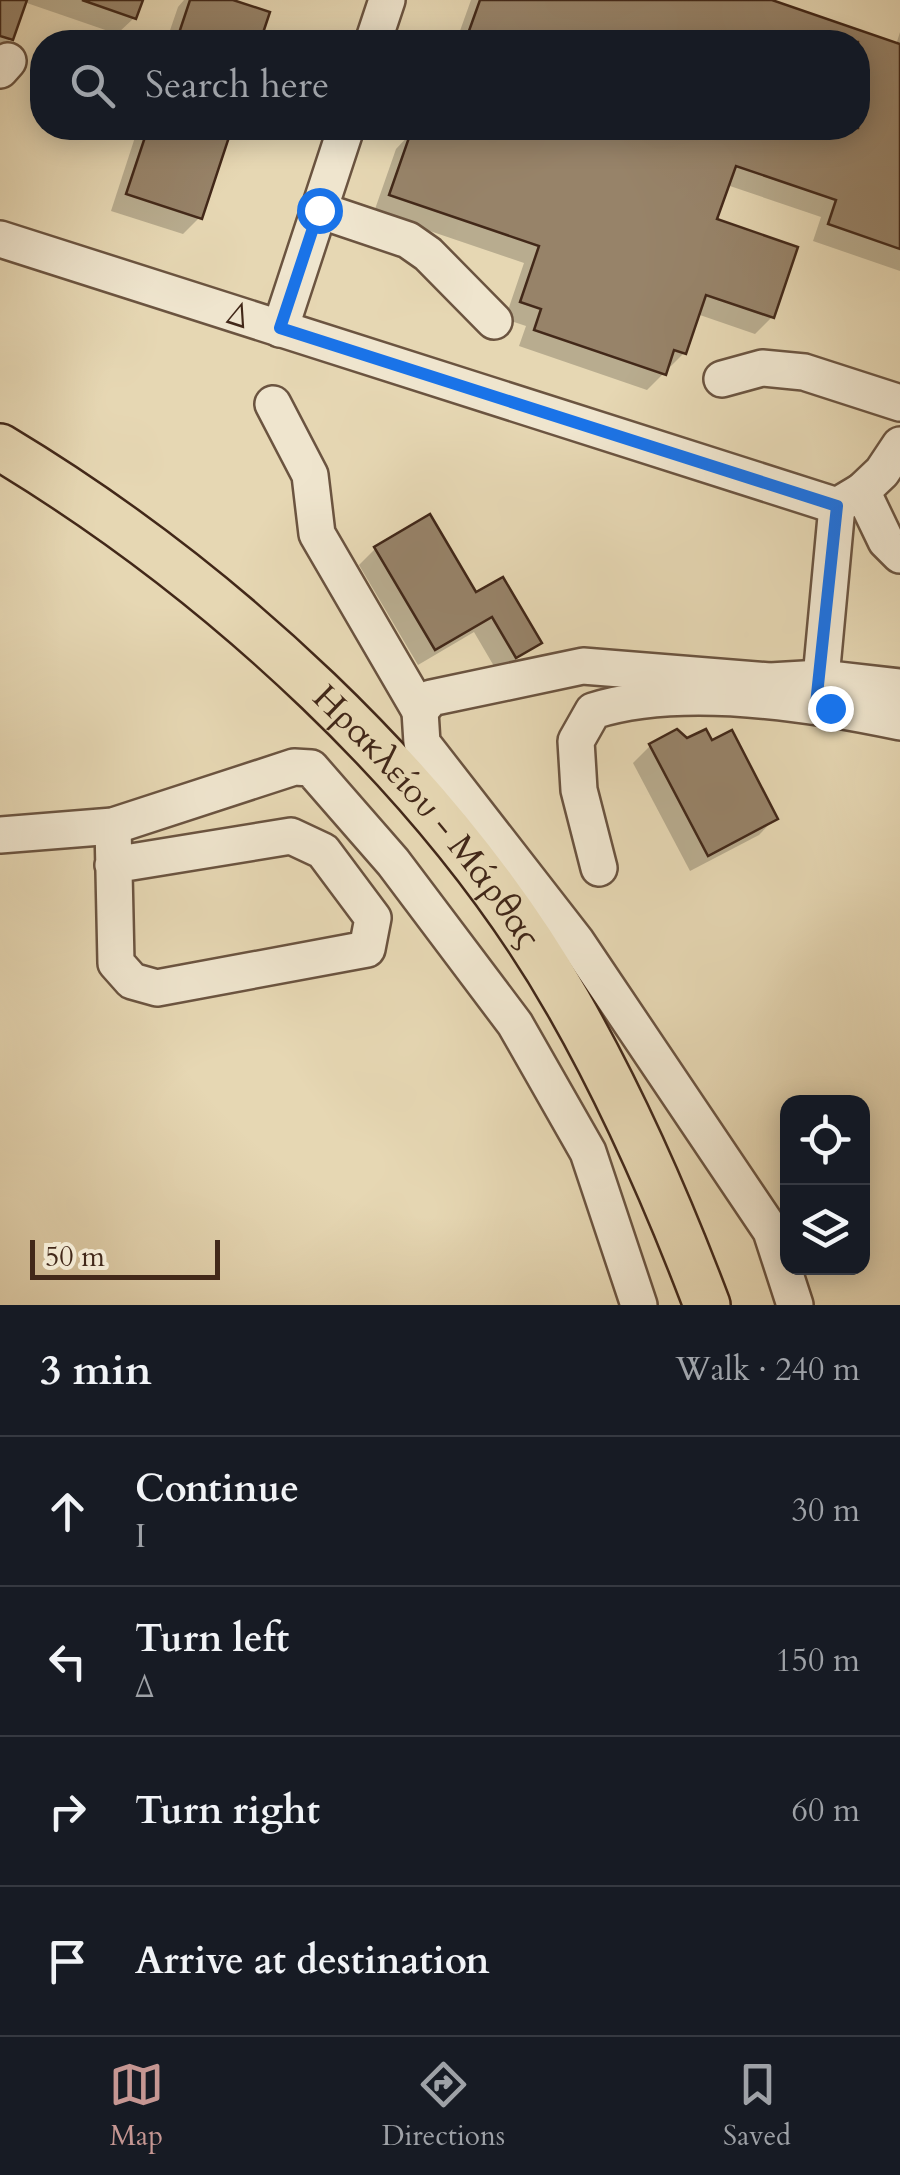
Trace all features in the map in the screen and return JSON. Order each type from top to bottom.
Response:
[{"type":"main road","name":"Ηρακλείου - Μάρθας","points":[[0,447],[142,541],[247,626],[360,733],[480,870],[568,1002],[667,1200],[707,1305]]},
{"type":"street","points":[[378,30],[387,0]]},
{"type":"street","points":[[280,328],[342,140]]},
{"type":"street","points":[[319,210],[408,240],[428,254],[494,321]]},
{"type":"street","name":"Δ","points":[[0,239],[280,328],[849,498]]},
{"type":"street","points":[[722,379],[762,368],[804,372],[900,403]]},
{"type":"street","points":[[274,404],[310,475],[317,534],[420,710],[422,743],[576,942],[771,1231],[795,1305]]},
{"type":"street","points":[[819,691],[849,498],[882,472],[900,445]]},
{"type":"street","points":[[849,498],[900,555]]},
{"type":"street","points":[[420,710],[430,698],[583,666],[770,681],[819,691],[900,722]]},
{"type":"street","points":[[600,868],[579,790],[576,741],[593,711],[632,698],[900,687]]},
{"type":"street","points":[[0,835],[113,826],[294,767],[311,768],[393,862],[515,1024],[588,1152],[639,1305]]},
{"type":"street","points":[[309,844],[323,815],[340,800]]},
{"type":"street","points":[[112,866],[291,836],[323,851],[373,918],[367,950],[157,988],[132,981],[116,963],[112,866],[113,826]]},
{"type":"building","points":[[0,0],[27,0],[13,40],[0,36]]},
{"type":"building","points":[[82,0],[143,0],[136,19]]},
{"type":"building","points":[[190,0],[233,0],[270,12],[264,30],[180,30]]},
{"type":"building","points":[[480,0],[772,0],[859,30],[469,30]]},
{"type":"building","points":[[870,34],[900,44],[900,249],[828,224],[836,200],[736,166],[717,219],[798,247],[774,318],[706,295],[686,354],[674,350],[666,375],[534,330],[541,309],[520,302],[539,246],[389,195],[408,140],[870,140]]},
{"type":"building","points":[[144,140],[228,140],[202,219],[126,194]]},
{"type":"building","points":[[430,514],[476,592],[503,577],[542,643],[516,658],[492,617],[435,650],[374,547]]},
{"type":"building","points":[[677,729],[687,738],[706,729],[712,740],[732,730],[778,819],[708,856],[649,744]]},
{"type":"route","points":[[319,210],[280,328],[837,506],[816,704],[830,708]]}]
